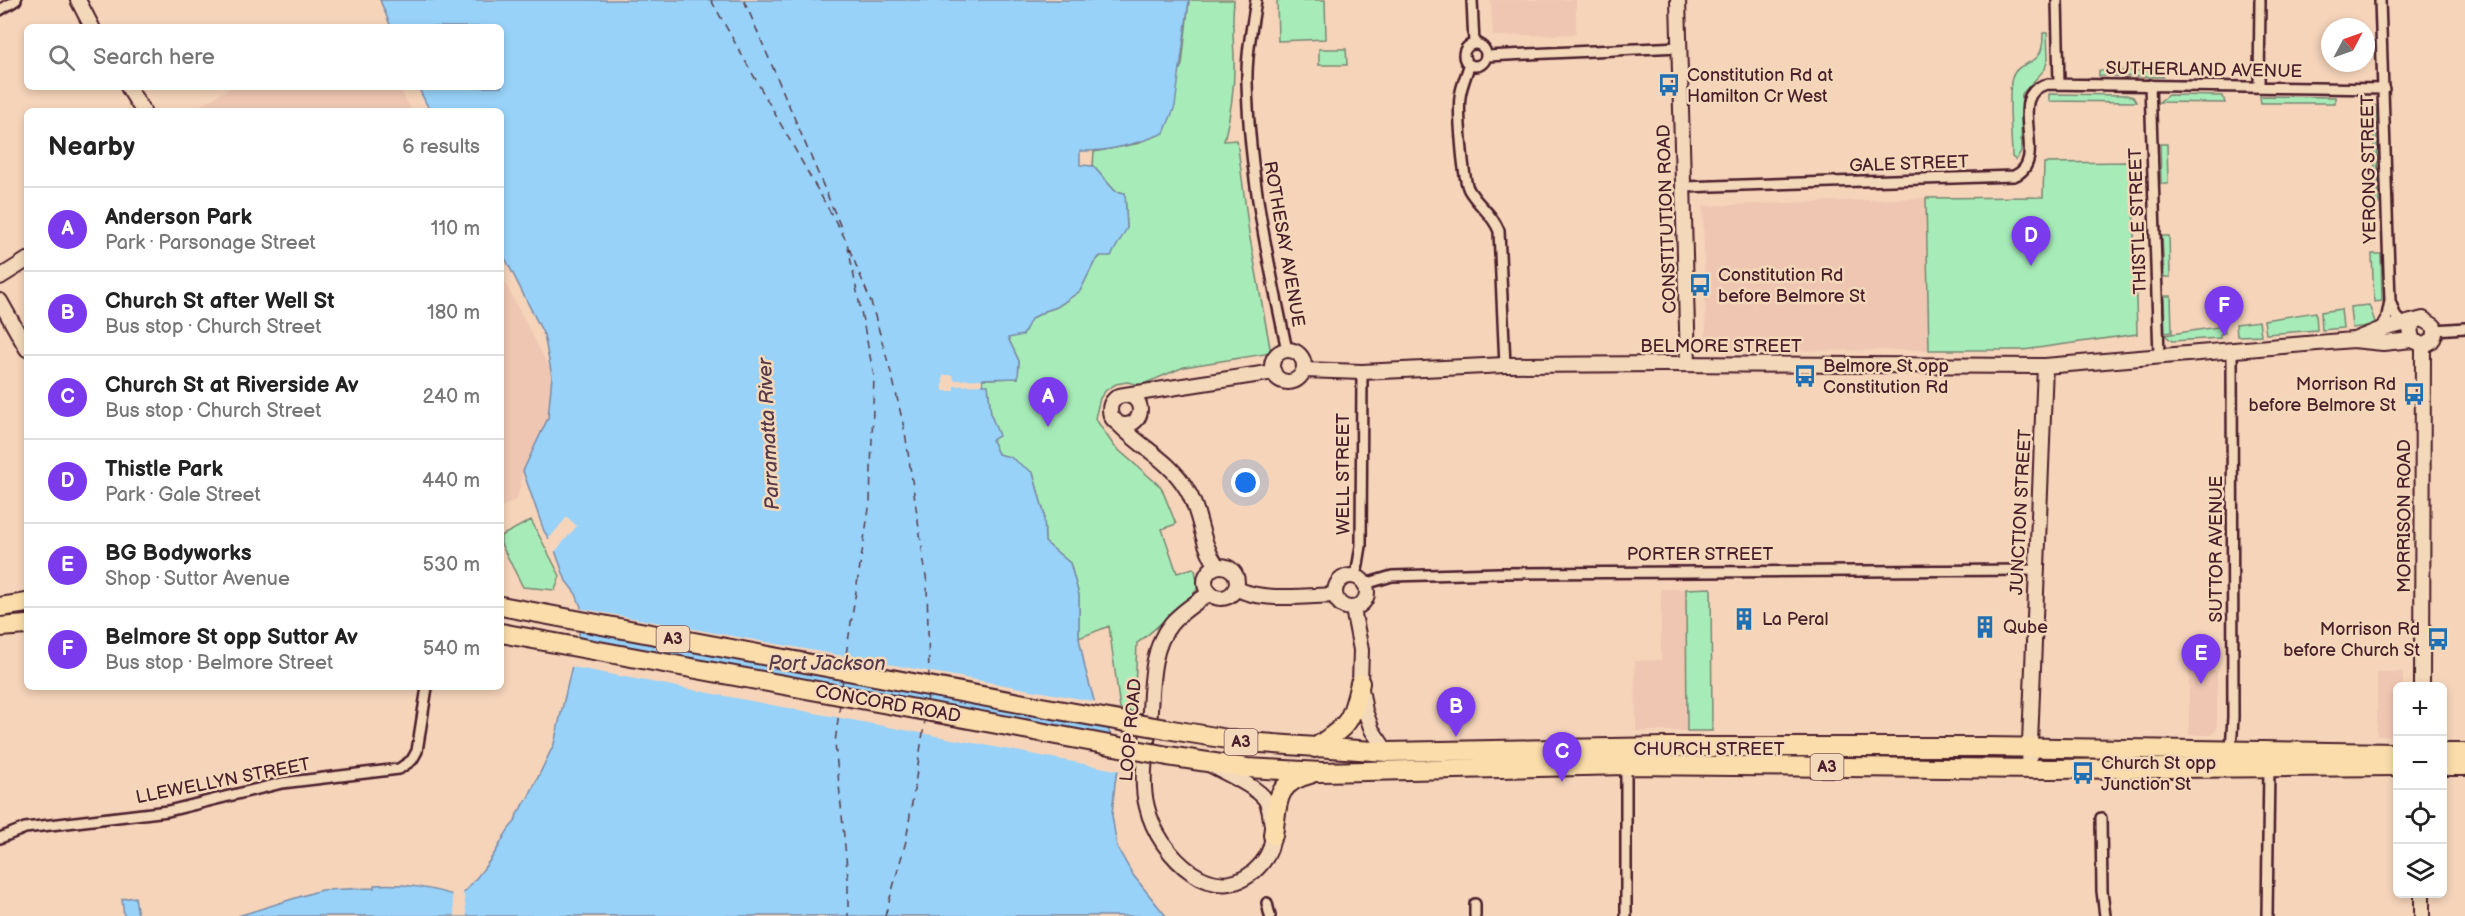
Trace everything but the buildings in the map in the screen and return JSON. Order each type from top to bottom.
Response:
[{"type":"highway","points":[[0,607],[24,603]]},
{"type":"highway","name":"CONCORD ROAD","points":[[504,607],[1166,729]]},
{"type":"highway","points":[[0,627],[24,625]]},
{"type":"highway","name":"CONCORD ROAD","points":[[504,634],[1168,756]]},
{"type":"highway","points":[[1315,748],[1348,721],[1354,710],[1360,683]]},
{"type":"highway","name":"CHURCH STREET","points":[[1166,729],[1246,742],[1387,752],[1665,747],[2030,748],[2393,753]]},
{"type":"highway","points":[[2447,753],[2465,753]]},
{"type":"highway","name":"CHURCH STREET","points":[[1168,756],[1247,768],[1322,772],[1626,765],[2029,768],[2393,766]]},
{"type":"highway","points":[[2447,766],[2465,766]]},
{"type":"highway","points":[[1273,835],[1284,786],[1299,777],[1322,772]]},
{"type":"main road","points":[[78,0],[90,24]]},
{"type":"main road","name":"CONSTITUTION ROAD","points":[[1678,0],[1688,364]]},
{"type":"main road","points":[[130,90],[141,108]]},
{"type":"main road","points":[[0,277],[24,262]]},
{"type":"main road","points":[[0,301],[24,344]]},
{"type":"main road","points":[[2397,326],[2427,320],[2435,330],[2433,339],[2418,343]]},
{"type":"main road","name":"BELMORE STREET","points":[[2353,340],[2397,326]]},
{"type":"main road","name":"MORRISON ROAD","points":[[2397,326],[2410,328],[2418,343],[2422,682]]},
{"type":"main road","name":"BELMORE STREET","points":[[1304,370],[1362,372],[1504,365],[1688,364],[2045,366],[2353,340],[2418,343]]},
{"type":"main road","points":[[1287,350],[1300,356],[1304,370],[1298,378],[1289,382],[1280,380],[1274,372],[1275,358],[1287,350]]},
{"type":"main road","name":"JUNCTION STREET","points":[[2029,768],[2045,366]]},
{"type":"main road","points":[[1217,566],[1203,542],[1187,489],[1169,467],[1115,420],[1110,411],[1112,402],[1125,395],[1274,372]]},
{"type":"main road","points":[[1115,420],[1128,424],[1165,389]]},
{"type":"main road","points":[[1125,395],[1137,402],[1139,427],[1148,448]]},
{"type":"main road","points":[[1217,566],[1228,567],[1237,579],[1236,588],[1229,596],[1221,597],[1210,593],[1207,587],[1206,578],[1217,566]]},
{"type":"main road","points":[[1347,576],[1360,580],[1368,591],[1361,606],[1353,609],[1342,606],[1335,596],[1335,587],[1347,576]]},
{"type":"main road","points":[[1236,588],[1242,592],[1259,595],[1335,596]]},
{"type":"main road","name":"LOOP ROAD","points":[[1210,593],[1172,622],[1159,646],[1147,739],[1144,794],[1146,806],[1156,833],[1170,855],[1187,873],[1207,883],[1228,885],[1246,880],[1265,860],[1273,835]]},
{"type":"main road","points":[[1353,609],[1361,650],[1360,683],[1367,720],[1387,752]]},
{"type":"main road","points":[[1206,763],[1261,794],[1270,810],[1273,835]]},
{"type":"main road","points":[[2422,898],[2422,916]]},
{"type":"street","points":[[0,10],[16,0]]},
{"type":"street","name":"ROTHESAY AVENUE","points":[[1256,0],[1247,81],[1252,157],[1258,210],[1287,350]]},
{"type":"street","points":[[1472,0],[1474,44]]},
{"type":"street","points":[[2057,0],[2059,84]]},
{"type":"street","points":[[2259,87],[2260,0]]},
{"type":"street","name":"YERONG STREET","points":[[2380,0],[2390,301],[2386,321],[2397,326]]},
{"type":"street","points":[[1487,56],[1483,47],[1469,45],[1464,53],[1469,66],[1460,97],[1467,188],[1478,204],[1493,216],[1499,231],[1504,365]]},
{"type":"street","points":[[1487,56],[1680,47]]},
{"type":"street","points":[[1469,66],[1481,66],[1487,56]]},
{"type":"street","name":"SUTHERLAND AVENUE","points":[[2059,84],[2384,89]]},
{"type":"street","name":"GALE STREET","points":[[1684,187],[2014,176],[2023,171],[2029,158],[2027,105],[2031,95],[2043,85],[2059,84]]},
{"type":"street","name":"THISTLE STREET","points":[[2150,85],[2158,356]]},
{"type":"street","name":"YERONG STREET","points":[[2390,301],[2397,326]]},
{"type":"street","points":[[2435,330],[2465,328]]},
{"type":"street","name":"SUTTOR AVENUE","points":[[2231,750],[2233,717],[2232,349]]},
{"type":"street","name":"WELL STREET","points":[[1360,580],[1362,372]]},
{"type":"street","name":"PORTER STREET","points":[[1360,580],[1392,576],[1434,575],[2036,570]]},
{"type":"street","name":"LLEWELLYN STREET","points":[[0,838],[25,828],[168,811],[282,783],[399,770],[412,760],[417,751],[427,690]]},
{"type":"street","points":[[1626,765],[1626,916]]},
{"type":"street","points":[[2267,916],[2269,767]]},
{"type":"street","points":[[2101,818],[2102,891],[2105,916]]},
{"type":"street","points":[[1267,903],[1270,916]]},
{"type":"street","points":[[1475,904],[1475,916]]},
{"type":"shaded area","points":[[1491,0],[1576,0],[1576,34],[1493,36]]},
{"type":"shaded area","points":[[227,90],[401,90],[410,108],[196,108]]},
{"type":"shaded area","points":[[1926,198],[1929,350],[1720,351],[1706,336],[1703,206]]},
{"type":"shaded area","points":[[504,281],[552,373],[548,418],[523,471],[517,499],[504,506]]},
{"type":"shaded area","points":[[1661,589],[1686,589],[1687,731],[1636,731],[1635,661],[1661,660]]},
{"type":"shaded area","points":[[2189,670],[2217,671],[2217,729],[2211,735],[2189,735]]},
{"type":"shaded area","points":[[2377,672],[2403,672],[2403,682],[2393,682],[2393,736],[2377,736]]},
{"type":"green space","points":[[1189,0],[1234,0],[1233,88],[1224,141],[1237,140],[1249,233],[1271,353],[1184,367],[1141,385],[1127,382],[1116,384],[1106,390],[1100,398],[1095,418],[1114,446],[1161,487],[1176,524],[1162,529],[1177,573],[1193,568],[1197,582],[1197,589],[1194,593],[1137,643],[1134,712],[1120,709],[1109,626],[1079,638],[1079,595],[1070,563],[1045,542],[1044,513],[1033,473],[998,454],[992,440],[998,436],[991,415],[988,386],[982,386],[982,379],[1018,378],[1019,361],[1008,338],[1031,319],[1057,307],[1080,291],[1094,263],[1127,228],[1125,193],[1115,191],[1093,166],[1094,152],[1140,143],[1182,65]]},
{"type":"green space","points":[[1277,0],[1325,0],[1326,39],[1278,41]]},
{"type":"green space","points":[[2043,33],[2047,33],[2048,58],[2045,69],[2022,94],[2021,151],[2016,160],[2012,157],[2010,105],[2012,78],[2020,67],[2036,59],[2040,54]]},
{"type":"green space","points":[[1319,49],[1346,49],[1347,65],[1319,65]]},
{"type":"green space","points":[[2099,71],[2162,71],[2163,77],[2099,76]]},
{"type":"green space","points":[[2049,94],[2126,95],[2133,97],[2136,102],[2049,101]]},
{"type":"green space","points":[[2168,95],[2223,96],[2225,103],[2159,102]]},
{"type":"green space","points":[[2260,96],[2335,97],[2335,103],[2261,103]]},
{"type":"green space","points":[[2373,106],[2376,106],[2379,204],[2376,204]]},
{"type":"green space","points":[[2160,144],[2167,144],[2168,184],[2161,184]]},
{"type":"green space","points":[[2132,162],[2137,334],[2023,350],[1929,350],[1926,198],[2043,197],[2044,163]]},
{"type":"green space","points":[[2162,236],[2169,236],[2170,277],[2164,277]]},
{"type":"green space","points":[[2372,254],[2381,254],[2382,301],[2374,302]]},
{"type":"green space","points":[[2164,296],[2171,296],[2172,332],[2165,333]]},
{"type":"green space","points":[[2369,305],[2376,325],[2352,328],[2350,307]]},
{"type":"green space","points":[[2341,309],[2343,328],[2322,330],[2321,312]]},
{"type":"green space","points":[[2316,312],[2317,330],[2266,334],[2264,320]]},
{"type":"green space","points":[[2259,321],[2261,335],[2237,336],[2236,324]]},
{"type":"green space","points":[[2224,326],[2225,333],[2220,334],[2220,338],[2172,341],[2165,335]]},
{"type":"green space","points":[[531,520],[560,576],[555,590],[523,587],[504,550],[504,534]]},
{"type":"green space","points":[[1711,588],[1712,731],[1687,731],[1686,589]]},
{"type":"water","name":"Port Jackson","points":[[380,0],[1189,0],[1175,106],[1164,133],[1123,146],[1080,151],[1080,165],[1093,166],[1115,191],[1125,193],[1127,228],[1111,256],[1100,256],[1094,263],[1080,291],[1057,307],[1031,319],[1023,335],[1008,338],[1019,361],[1018,378],[982,379],[983,385],[988,385],[991,415],[999,436],[992,440],[998,454],[1010,457],[1033,473],[1044,513],[1045,542],[1070,563],[1079,595],[1079,638],[1085,668],[1095,704],[1116,745],[1119,767],[1112,815],[1117,847],[1133,875],[1166,916],[238,916],[321,890],[374,888],[374,885],[418,887],[460,897],[486,866],[515,822],[554,744],[579,635],[581,607],[576,594],[566,581],[553,545],[544,531],[523,471],[548,418],[552,376],[544,335],[504,256],[504,108],[428,108],[420,90],[504,90],[504,24],[390,24]]},
{"type":"water","points":[[135,897],[138,916],[124,916],[122,899]]},
{"type":"pier","points":[[943,375],[953,375],[954,380],[982,379],[982,385],[954,386],[954,391],[943,391]]},
{"type":"pier","points":[[567,517],[577,526],[553,554],[547,541]]},
{"type":"pier","points":[[578,608],[1098,702],[1111,728],[576,629]]},
{"type":"pier","points":[[576,636],[1116,737],[1122,767],[1121,771],[567,666]]},
{"type":"pier","points":[[463,890],[467,916],[455,916],[451,891],[459,894]]},
{"type":"ferry route","points":[[711,0],[847,242],[874,376],[870,502],[845,661]]},
{"type":"ferry route","points":[[744,0],[843,232]]},
{"type":"ferry route","points":[[849,248],[871,302],[905,432],[927,583],[929,677]]},
{"type":"ferry route","points":[[842,687],[843,677]]},
{"type":"ferry route","points":[[927,704],[928,693]]},
{"type":"ferry route","points":[[840,704],[835,743],[848,878],[848,916]]},
{"type":"ferry route","points":[[885,916],[906,841],[925,720]]},
{"type":"place","name":"Constitution Rd at Hamilton Cr West","points":[[1669,85]]},
{"type":"place","name":"Thistle Park","points":[[2031,266]]},
{"type":"place","name":"Constitution Rd before Belmore St","points":[[1700,285]]},
{"type":"place","name":"Belmore St opp Suttor Av","points":[[2224,336]]},
{"type":"place","name":"Belmore St opp Constitution Rd","points":[[1805,376]]},
{"type":"place","name":"Morrison Rd before Belmore St","points":[[2414,394]]},
{"type":"place","name":"Anderson Park","points":[[1048,427]]},
{"type":"place","name":"La Peral","points":[[1744,619]]},
{"type":"place","name":"Qube","points":[[1985,627]]},
{"type":"place","name":"Morrison Rd before Church St","points":[[2438,639]]},
{"type":"place","name":"BG Bodyworks","points":[[2201,684]]},
{"type":"place","name":"Church St after Well St","points":[[1456,737]]},
{"type":"place","name":"Church St opp Junction St","points":[[2083,773]]},
{"type":"place","name":"Church St at Riverside Av","points":[[1562,782]]},
{"type":"water label","name":"Parramatta River","points":[[769,434]]}]
